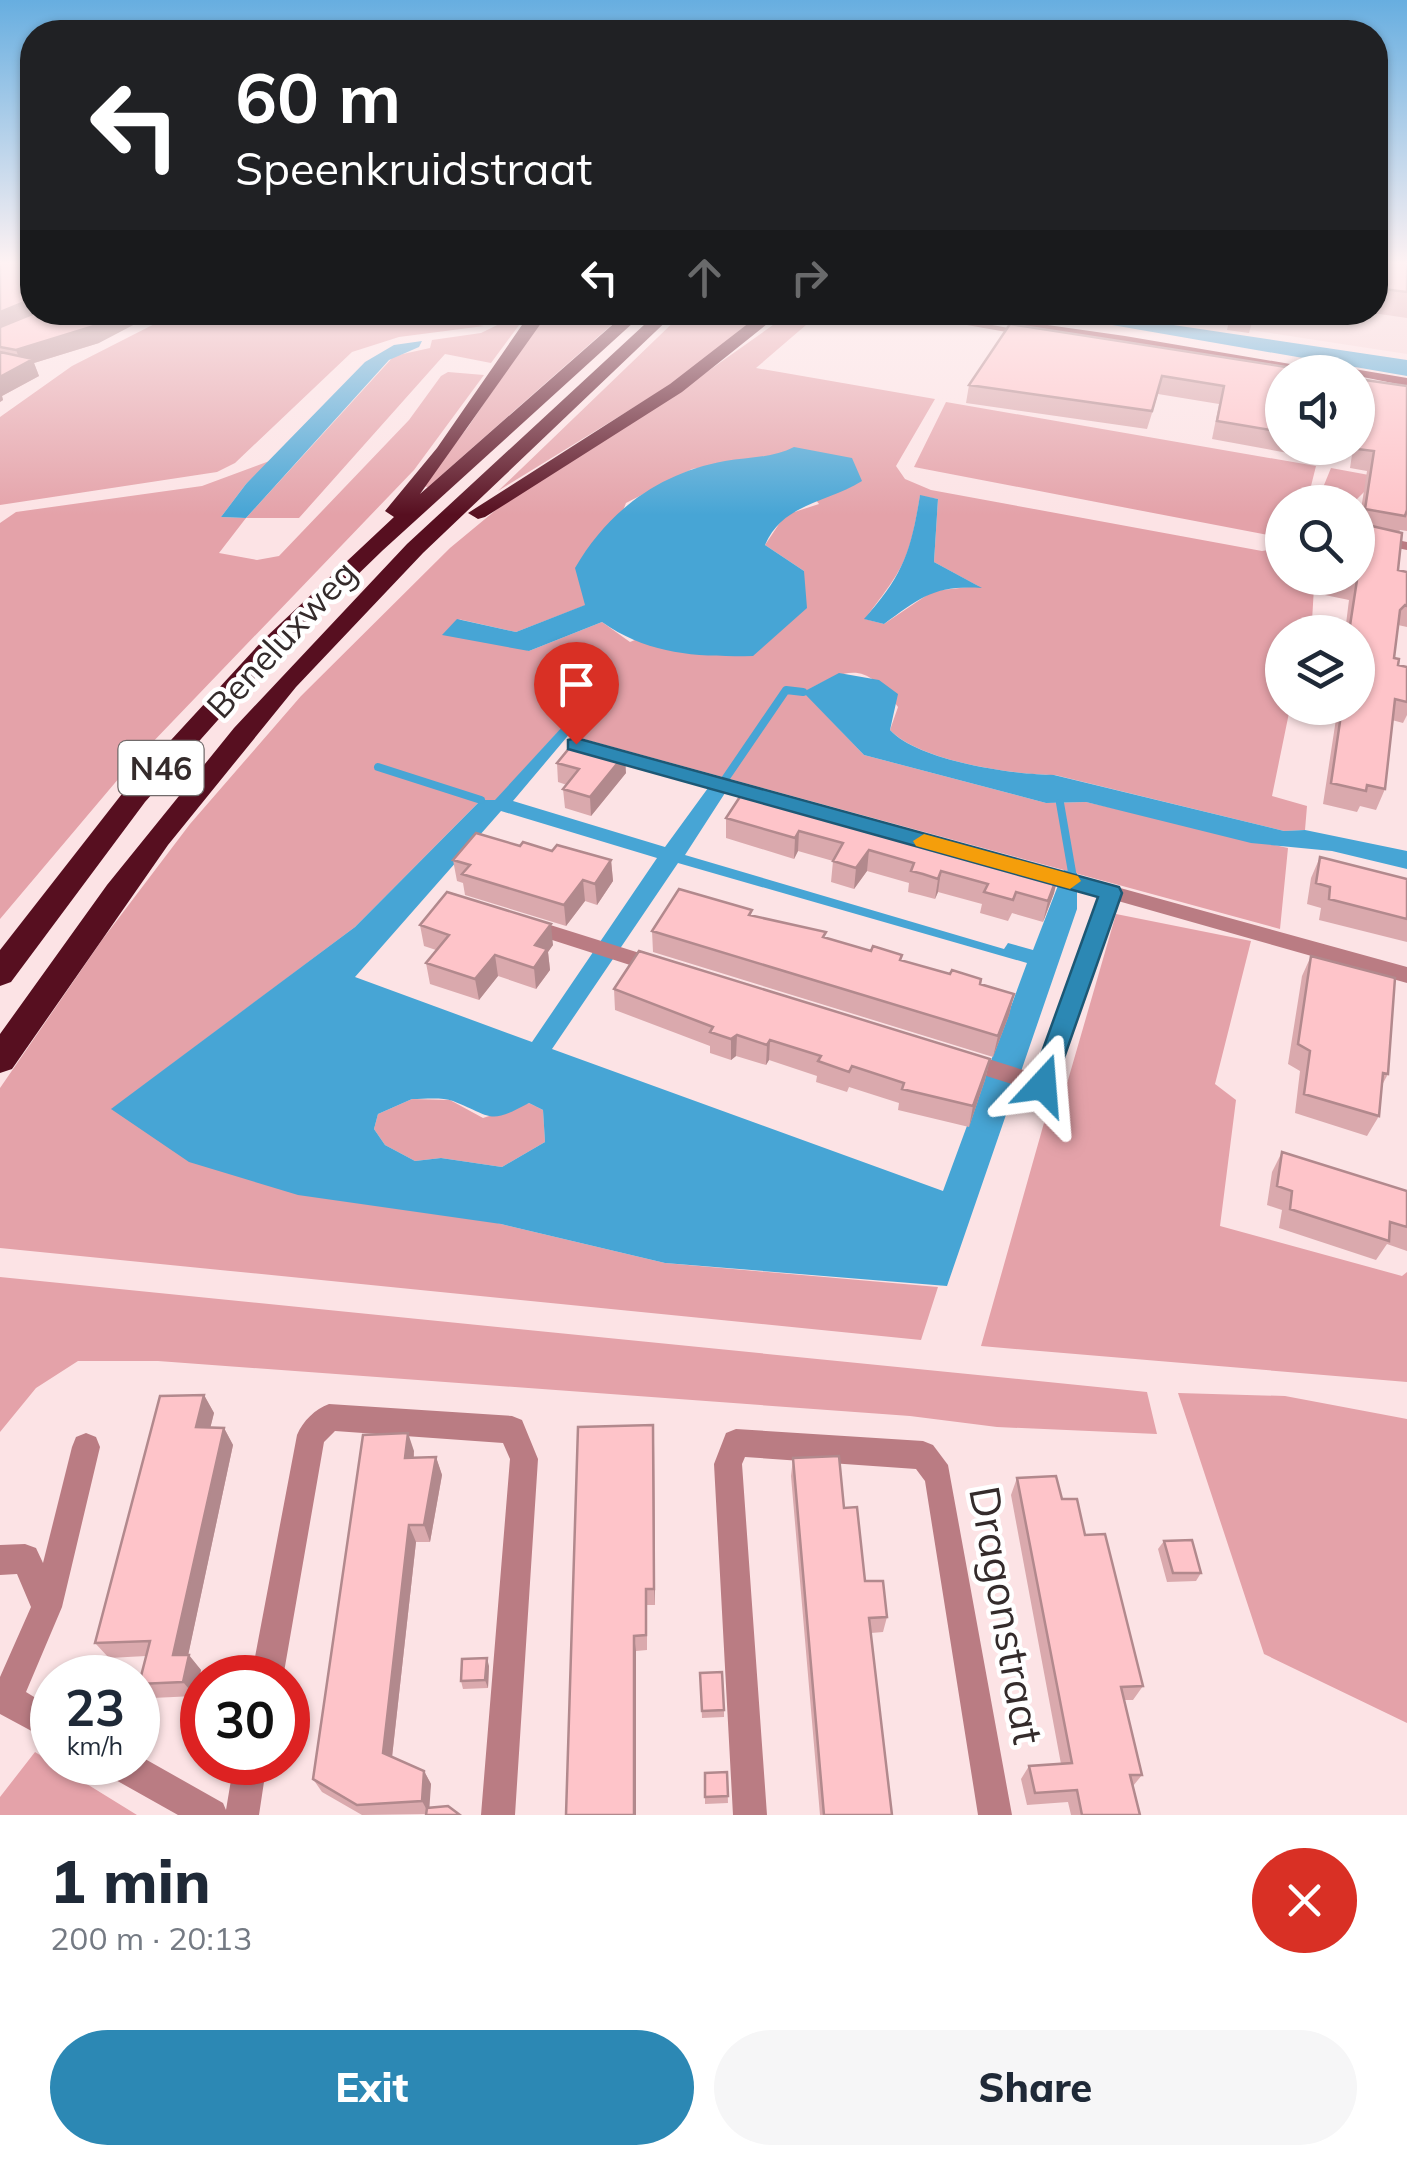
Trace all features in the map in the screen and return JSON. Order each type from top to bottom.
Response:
[{"type":"highway","name":"N46","points":[[340,580],[444,452],[512,346]]},
{"type":"highway","name":"Beneluxweg","points":[[0,974],[117,819],[224,696],[340,580],[601,346]]},
{"type":"highway","name":"Beneluxweg","points":[[0,1060],[170,819],[326,640],[633,346]]},
{"type":"highway","name":"N46","points":[[405,562],[556,459],[676,388],[731,346]]},
{"type":"main road","points":[[1171,346],[1265,361]]},
{"type":"main road","points":[[1182,346],[1265,360]]},
{"type":"main road","points":[[1375,379],[1407,385]]},
{"type":"street","points":[[1107,346],[1265,371]]},
{"type":"street","points":[[1375,539],[1407,546]]},
{"type":"street","points":[[576,744],[792,804]]},
{"type":"street","points":[[1017,866],[1407,975]]},
{"type":"street","points":[[948,1055],[1043,1085],[1111,893]]},
{"type":"street","points":[[501,917],[686,974]]},
{"type":"street","points":[[272,1655],[312,1435],[330,1417],[512,1430],[524,1460],[498,1815]]},
{"type":"street","name":"Dragonstraat","points":[[750,1815],[728,1464],[736,1443],[923,1455],[938,1475],[996,1815]]},
{"type":"street","points":[[30,1713],[3,1698],[46,1606],[86,1447]]},
{"type":"street","points":[[0,1560],[25,1559],[46,1606]]},
{"type":"street","points":[[158,1785],[211,1815]]},
{"type":"street","points":[[242,1815],[248,1785]]},
{"type":"shaded area","points":[[112,346],[372,346],[352,352],[235,463],[217,472],[0,505],[0,417],[72,366]]},
{"type":"shaded area","points":[[431,346],[504,346],[491,363],[445,354],[299,518],[246,518],[394,356]]},
{"type":"shaded area","points":[[523,346],[588,346],[428,487],[422,486]]},
{"type":"shaded area","points":[[649,346],[724,346],[680,379],[498,491]]},
{"type":"shaded area","points":[[744,346],[782,346],[756,368],[935,399],[896,466],[905,479],[931,490],[1265,551],[1265,595],[1314,595],[1312,615],[1265,615],[1265,725],[1287,725],[1272,796],[1307,806],[1305,830],[1284,831],[1055,775],[992,769],[944,758],[904,741],[890,730],[898,707],[866,675],[833,677],[804,692],[864,755],[1046,803],[1086,802],[1288,848],[1280,929],[569,735],[608,689],[597,689],[495,801],[481,800],[355,927],[112,1109],[501,1224],[665,1263],[938,1287],[921,1340],[0,1248],[0,1088],[102,940],[190,824],[301,696],[450,548],[514,495]],"holes":[[[780,454],[819,504],[785,515],[765,545],[804,571],[630,642],[602,622],[529,651],[458,619],[516,632],[586,605],[626,503],[692,469]],[[920,496],[938,499],[934,562],[978,586],[933,591],[884,624],[865,619],[903,563]]]},
{"type":"shaded area","points":[[1353,346],[1407,346],[1407,354]]},
{"type":"shaded area","points":[[448,372],[484,375],[414,470],[125,771],[0,919],[0,523],[16,512],[202,486],[272,460],[246,484],[221,517],[246,518],[219,553],[257,560],[279,556],[409,420],[441,376]]},
{"type":"shaded area","points":[[946,402],[1265,457],[1265,465],[1316,466],[1311,485],[1265,485],[1265,534],[914,467]]},
{"type":"shaded area","points":[[1331,468],[1407,482],[1375,488],[1324,485]]},
{"type":"shaded area","points":[[1116,914],[1251,941],[1215,1084],[1236,1100],[1220,1226],[1402,1276],[1407,1272],[1407,1382],[981,1346],[1053,1091],[1066,1087]]},
{"type":"shaded area","points":[[412,1099],[450,1100],[483,1118],[529,1103],[543,1110],[545,1142],[502,1167],[441,1158],[415,1161],[385,1145],[374,1129],[378,1114]]},
{"type":"shaded area","points":[[0,1277],[1147,1392],[1157,1434],[997,1427],[910,1416],[158,1361],[78,1361],[36,1388],[0,1432]]},
{"type":"shaded area","points":[[1178,1393],[1285,1396],[1407,1419],[1407,1723],[1264,1654]]},
{"type":"shaded area","points":[[30,1758],[30,1785],[88,1785],[137,1815],[0,1815],[0,1797]]},
{"type":"water","points":[[393,346],[420,346],[389,360],[246,518],[221,517],[246,484],[365,362]]},
{"type":"water","points":[[1232,346],[1311,346],[1374,355],[1286,355]]},
{"type":"water","points":[[1375,355],[1407,360],[1407,376],[1375,370]]},
{"type":"water","points":[[794,447],[852,458],[862,481],[794,512],[773,531],[765,545],[804,571],[807,608],[753,656],[712,656],[656,648],[602,622],[529,651],[442,635],[457,619],[516,632],[585,605],[575,568],[603,529],[638,498],[657,485],[701,467]]},
{"type":"water","points":[[920,495],[938,499],[934,562],[982,588],[929,595],[884,624],[864,619],[903,562]]},
{"type":"water","points":[[839,673],[879,680],[898,694],[890,730],[903,741],[944,758],[992,769],[1054,775],[1284,831],[1305,830],[1407,851],[1407,869],[1332,851],[1251,843],[1086,802],[1046,803],[864,755],[803,692]]},
{"type":"water","points":[[609,687],[513,801],[665,847],[708,788],[725,793],[685,855],[1004,949],[1008,943],[1033,950],[1064,870],[1077,873],[1077,909],[947,1286],[665,1263],[501,1224],[298,1195],[189,1162],[111,1109],[355,927],[481,800],[495,800],[597,689]],"holes":[[[501,811],[657,858],[532,1042],[355,977]],[[678,863],[1027,963],[943,1191],[552,1049]],[[412,1099],[449,1100],[491,1116],[529,1103],[543,1110],[545,1142],[502,1167],[441,1158],[415,1161],[385,1145],[374,1129],[378,1114]]]},
{"type":"building","points":[[0,346],[30,346],[16,350]]},
{"type":"building","points":[[995,346],[1149,346],[1265,364],[1265,429],[1217,421],[1224,386],[1162,376],[1152,411],[969,385]]},
{"type":"building","points":[[0,352],[33,359],[0,377]]},
{"type":"building","points":[[1375,381],[1407,386],[1405,516],[1375,511],[1375,485],[1369,485],[1372,465],[1375,465]]},
{"type":"building","points":[[1375,527],[1402,533],[1398,570],[1407,572],[1407,606],[1400,610],[1394,658],[1399,659],[1398,665],[1407,667],[1407,702],[1395,699],[1385,789],[1367,785],[1366,791],[1331,783],[1340,725],[1375,725],[1375,615],[1352,615],[1355,595],[1375,595]]},
{"type":"building","points":[[576,740],[625,754],[590,797],[563,789],[579,769],[557,763]]},
{"type":"building","points":[[747,786],[1059,872],[1048,901],[1016,892],[1013,900],[984,892],[988,884],[941,871],[938,879],[911,871],[914,863],[869,850],[856,868],[833,861],[843,843],[799,831],[795,838],[726,818]]},
{"type":"building","points":[[476,833],[552,851],[557,845],[611,860],[595,884],[583,880],[564,905],[462,874],[470,865],[453,860]]},
{"type":"building","points":[[1320,857],[1407,879],[1407,919],[1329,899],[1330,887],[1316,883]]},
{"type":"building","points":[[679,889],[752,910],[749,915],[826,932],[823,937],[902,955],[900,960],[981,979],[980,984],[1014,994],[998,1036],[652,931]]},
{"type":"building","points":[[447,892],[551,924],[535,945],[547,949],[534,968],[495,955],[475,979],[426,963],[449,935],[420,925]]},
{"type":"building","points":[[639,951],[990,1059],[973,1106],[902,1089],[904,1083],[852,1066],[849,1072],[818,1061],[821,1056],[770,1040],[767,1045],[737,1035],[731,1039],[710,1032],[713,1027],[614,989]]},
{"type":"building","points":[[1311,956],[1395,978],[1388,1074],[1383,1073],[1379,1116],[1304,1094],[1310,1051],[1298,1044]]},
{"type":"building","points":[[1282,1152],[1407,1191],[1407,1227],[1390,1222],[1389,1241],[1290,1209],[1292,1191],[1277,1186]]},
{"type":"building","points":[[204,1395],[196,1427],[224,1428],[173,1655],[180,1655],[180,1682],[160,1683],[160,1655],[146,1655],[150,1641],[95,1643],[160,1396]]},
{"type":"building","points":[[653,1425],[654,1589],[646,1589],[646,1635],[634,1636],[634,1815],[566,1815],[578,1427]]},
{"type":"building","points":[[408,1433],[405,1458],[436,1457],[424,1525],[409,1525],[383,1753],[424,1771],[422,1801],[357,1805],[313,1779],[363,1435]]},
{"type":"building","points":[[839,1456],[844,1508],[857,1507],[865,1581],[883,1581],[887,1617],[869,1618],[892,1815],[824,1815],[793,1458]]},
{"type":"building","points":[[1056,1476],[1062,1499],[1077,1499],[1085,1535],[1105,1534],[1143,1686],[1121,1687],[1142,1775],[1130,1775],[1140,1815],[1082,1815],[1077,1790],[1035,1793],[1029,1766],[1072,1763],[1017,1478]]},
{"type":"building","points":[[1192,1540],[1201,1573],[1173,1573],[1164,1541]]},
{"type":"building","points":[[487,1658],[485,1680],[461,1681],[462,1659]]},
{"type":"building","points":[[722,1672],[724,1710],[702,1711],[700,1673]]},
{"type":"building","points":[[727,1772],[728,1796],[705,1797],[705,1773]]},
{"type":"building","points":[[448,1806],[460,1815],[426,1815],[427,1808]]},
{"type":"waterway","points":[[717,791],[786,690],[803,692]]},
{"type":"waterway","points":[[378,767],[481,800]]},
{"type":"waterway","points":[[1060,803],[1072,872]]},
{"type":"slow traffic","points":[[924,841],[1070,881]]},
{"type":"route","points":[[576,744],[1111,893],[1043,1085]]}]
